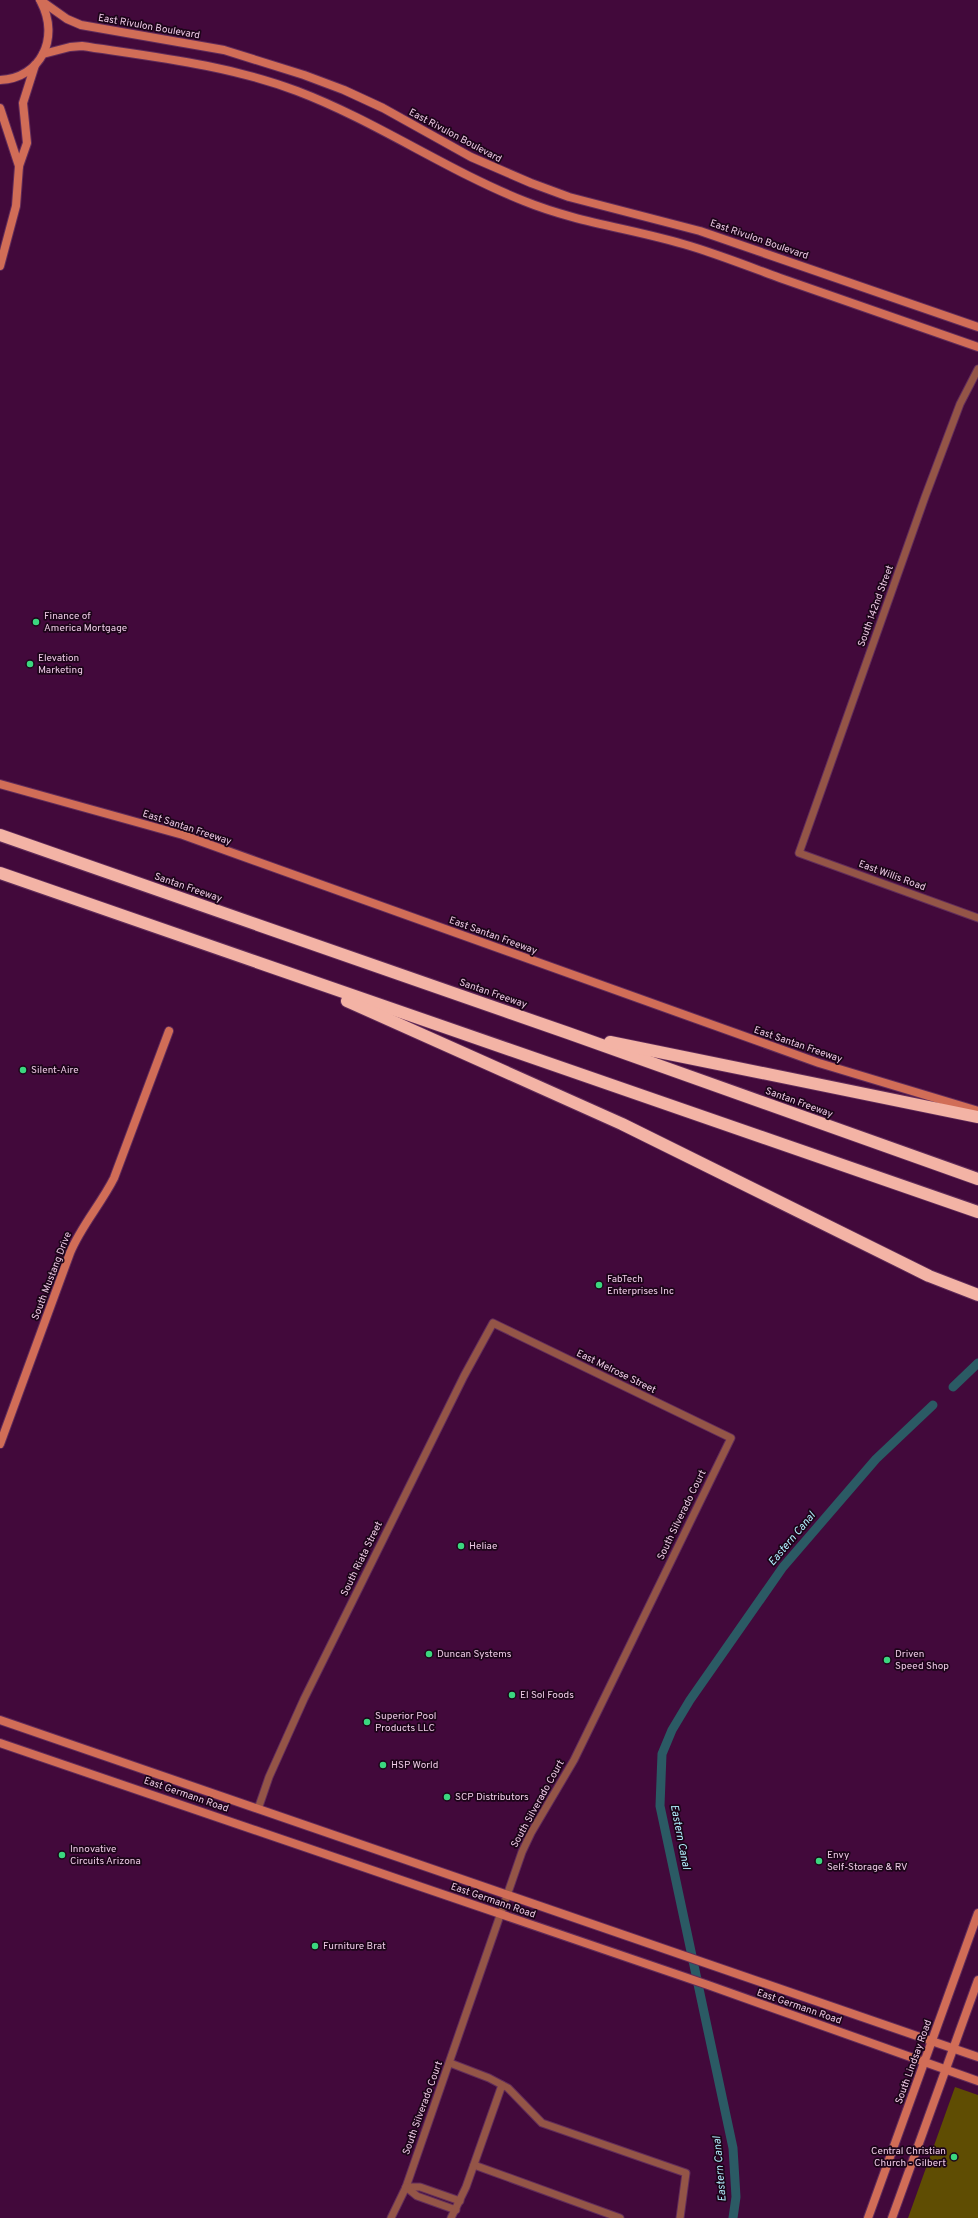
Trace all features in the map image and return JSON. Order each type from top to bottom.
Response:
[{"type":"highway","name":"Santan Freeway","points":[[0,835],[568,1033],[978,1179]]},
{"type":"highway","points":[[0,873],[978,1212]]},
{"type":"highway","points":[[201,943],[351,1003],[567,1099],[929,1276],[978,1295]]},
{"type":"highway","points":[[568,1033],[978,1117]]},
{"type":"main road","points":[[0,80],[23,74],[35,65],[43,54],[48,40],[49,26],[47,12],[40,0]]},
{"type":"main road","name":"East Rivulon Boulevard","points":[[40,0],[67,19],[81,25],[224,50],[304,75],[344,90],[383,108],[471,158],[531,183],[576,199],[700,231],[978,327]]},
{"type":"main road","points":[[43,54],[82,46],[183,61],[251,76],[296,91],[360,118],[490,186],[524,201],[588,222],[692,246],[978,347]]},
{"type":"main road","points":[[0,266],[16,206],[19,166],[27,143],[23,103],[35,65]]},
{"type":"main road","points":[[0,108],[19,166]]},
{"type":"main road","name":"East Santan Freeway","points":[[0,784],[183,835],[819,1063],[978,1111]]},
{"type":"main road","name":"South Mustang Drive","points":[[0,1444],[70,1253],[83,1226],[107,1193],[114,1178],[169,1031]]},
{"type":"main road","name":"East Germann Road","points":[[0,1720],[933,2040],[978,2057]]},
{"type":"main road","name":"East Germann Road","points":[[0,1743],[708,1985],[978,2080]]},
{"type":"main road","name":"South Lindsay Road","points":[[868,2218],[978,1913]]},
{"type":"main road","points":[[892,2218],[978,1980]]},
{"type":"street","name":"South 142nd Street","points":[[798,853],[925,497],[960,404],[978,369]]},
{"type":"street","name":"East Willis Road","points":[[798,853],[978,918]]},
{"type":"street","name":"East Melrose Street","points":[[493,1324],[731,1438]]},
{"type":"street","name":"South Riata Street","points":[[258,1809],[269,1777],[304,1699],[464,1376],[493,1324]]},
{"type":"street","name":"South Silverado Court","points":[[392,2218],[406,2187],[450,2063],[506,1893],[531,1833],[574,1760],[731,1438]]},
{"type":"street","points":[[450,2063],[489,2078],[508,2088],[542,2123],[686,2173],[680,2218]]},
{"type":"street","points":[[451,2218],[460,2201],[474,2165],[502,2085]]},
{"type":"street","points":[[474,2165],[620,2218]]},
{"type":"street","points":[[406,2187],[420,2187],[460,2201]]},
{"type":"street","points":[[406,2187],[417,2196],[456,2210]]},
{"type":"shaded area","name":"Central Christian Church - Gilbert","points":[[955,2087],[978,2095],[978,2218],[908,2218]]},
{"type":"waterway","name":"Eastern Canal","points":[[953,1387],[978,1363]]},
{"type":"waterway","name":"Eastern Canal","points":[[733,2218],[736,2197],[733,2148],[660,1806],[662,1754],[672,1730],[690,1700],[783,1567],[876,1459],[933,1405]]},
{"type":"place","name":"Finance of America Mortgage","points":[[36,622]]},
{"type":"place","name":"Elevation Marketing","points":[[30,664]]},
{"type":"place","name":"Silent-Aire","points":[[23,1070]]},
{"type":"place","name":"FabTech Enterprises Inc","points":[[599,1285]]},
{"type":"place","name":"Heliae","points":[[461,1546]]},
{"type":"place","name":"Duncan Systems","points":[[429,1654]]},
{"type":"place","name":"Driven Speed Shop","points":[[887,1660]]},
{"type":"place","name":"El Sol Foods","points":[[512,1695]]},
{"type":"place","name":"Superior Pool Products LLC","points":[[367,1722]]},
{"type":"place","name":"HSP World","points":[[383,1765]]},
{"type":"place","name":"SCP Distributors","points":[[447,1797]]},
{"type":"place","name":"Innovative Circuits Arizona","points":[[62,1855]]},
{"type":"place","name":"Envy Self-Storage & RV","points":[[819,1861]]},
{"type":"place","name":"Furniture Brat","points":[[315,1946]]},
{"type":"place","name":"Central Christian Church - Gilbert","points":[[954,2157]]}]
